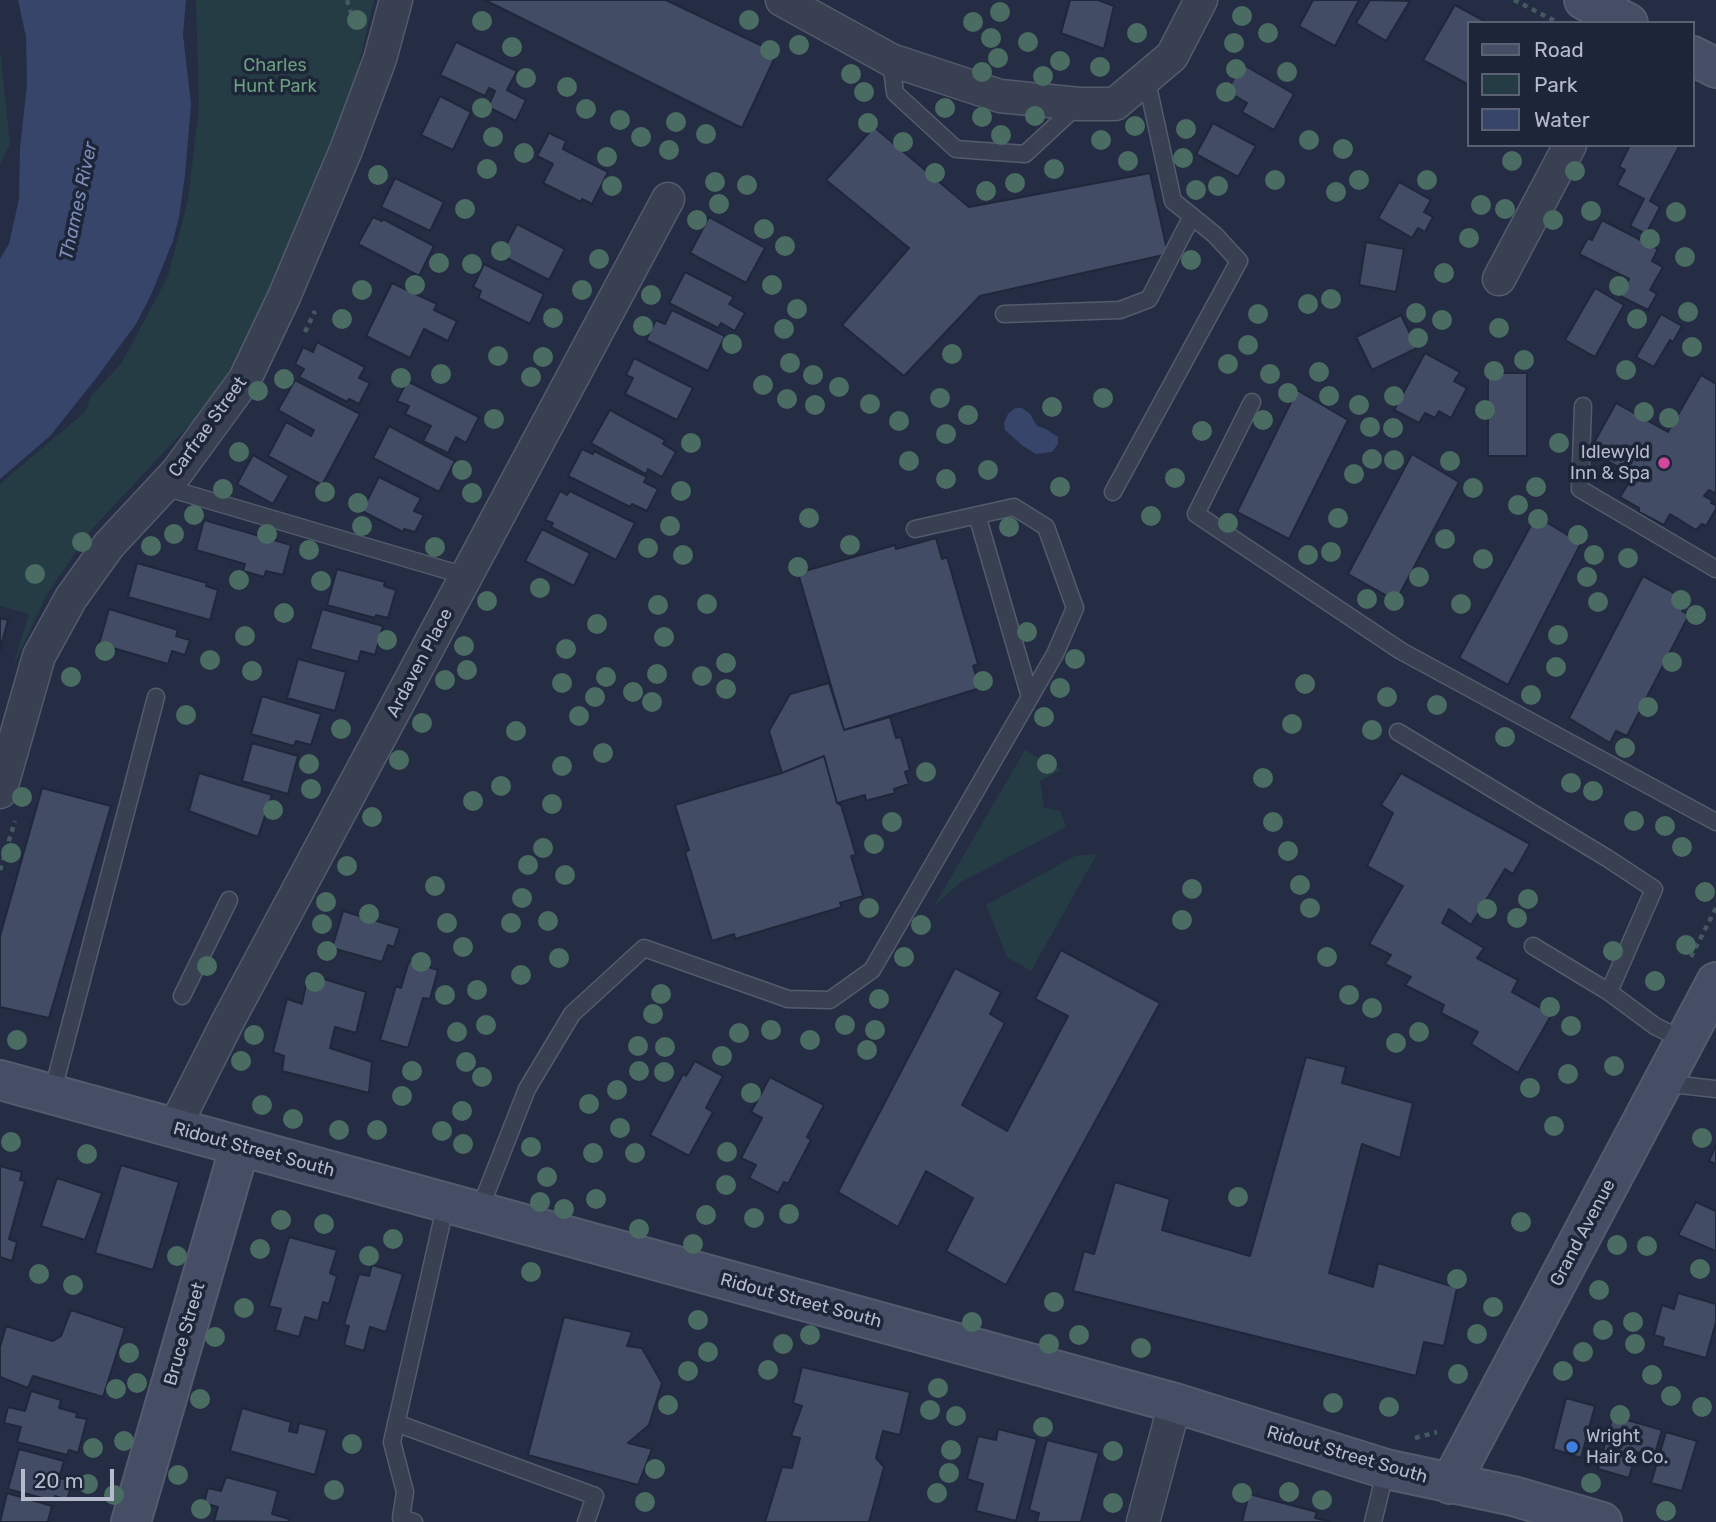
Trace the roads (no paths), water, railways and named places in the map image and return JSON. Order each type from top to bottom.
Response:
[{"type":"street","name":"Carfrae Street","points":[[0,792],[8,737],[39,656],[71,598],[110,544],[177,472],[245,379],[284,297],[346,150],[380,59],[396,0]]},
{"type":"street","points":[[782,0],[891,60],[1000,96],[1079,104],[1115,104],[1172,56],[1201,0]]},
{"type":"street","points":[[1584,0],[1624,21]]},
{"type":"street","points":[[1695,58],[1716,68]]},
{"type":"street","points":[[1499,279],[1569,147]]},
{"type":"street","name":"Ardaven Place","points":[[174,1128],[668,199]]},
{"type":"street","name":"Grand Avenue","points":[[1450,1484],[1716,982]]},
{"type":"street","name":"Ridout Street South","points":[[0,1080],[1175,1403],[1386,1468],[1513,1496],[1601,1522]]},
{"type":"street","name":"Bruce Street","points":[[131,1522],[240,1146]]},
{"type":"street","points":[[1143,1522],[1175,1403]]},
{"type":"lane","points":[[891,60],[895,93],[956,149],[1025,154],[1079,104]]},
{"type":"lane","points":[[1113,492],[1239,261],[1215,235],[1173,201],[1146,77]]},
{"type":"lane","points":[[1003,314],[1120,310],[1149,299],[1192,216]]},
{"type":"lane","points":[[1252,402],[1196,514],[1401,651],[1716,822]]},
{"type":"lane","points":[[1583,406],[1580,489],[1716,569]]},
{"type":"lane","points":[[164,487],[466,576]]},
{"type":"lane","points":[[414,1522],[401,1518],[405,1492],[391,1442],[462,1207],[572,1014],[644,948],[788,999],[830,1000],[872,970],[1055,654],[1075,608],[1046,527],[1014,507],[915,529]]},
{"type":"lane","points":[[976,514],[1030,696]]},
{"type":"lane","points":[[52,1094],[156,697]]},
{"type":"lane","points":[[1398,732],[1654,889],[1609,992]]},
{"type":"lane","points":[[182,996],[229,900]]},
{"type":"lane","points":[[1533,946],[1609,992],[1655,1026],[1685,1041]]},
{"type":"lane","points":[[1663,1083],[1716,1089]]},
{"type":"lane","points":[[396,1423],[595,1496],[586,1522]]},
{"type":"lane","points":[[1373,1522],[1386,1468]]},
{"type":"water","name":"Thames River","points":[[18,0],[186,0],[183,35],[191,104],[179,217],[173,241],[151,295],[136,324],[50,436],[0,479],[0,259],[9,244],[19,199],[20,148],[27,84],[26,37]]},
{"type":"water","points":[[1015,408],[1022,408],[1030,414],[1037,426],[1058,437],[1058,444],[1052,452],[1036,454],[1005,430],[1004,423],[1008,414]]},
{"type":"place","name":"Idlewyld Inn & Spa","points":[[1664,463]]},
{"type":"place","name":"Wright Hair & Co.","points":[[1572,1447]]},
{"type":"park label","name":"Charles Hunt Park","points":[[275,76]]}]
